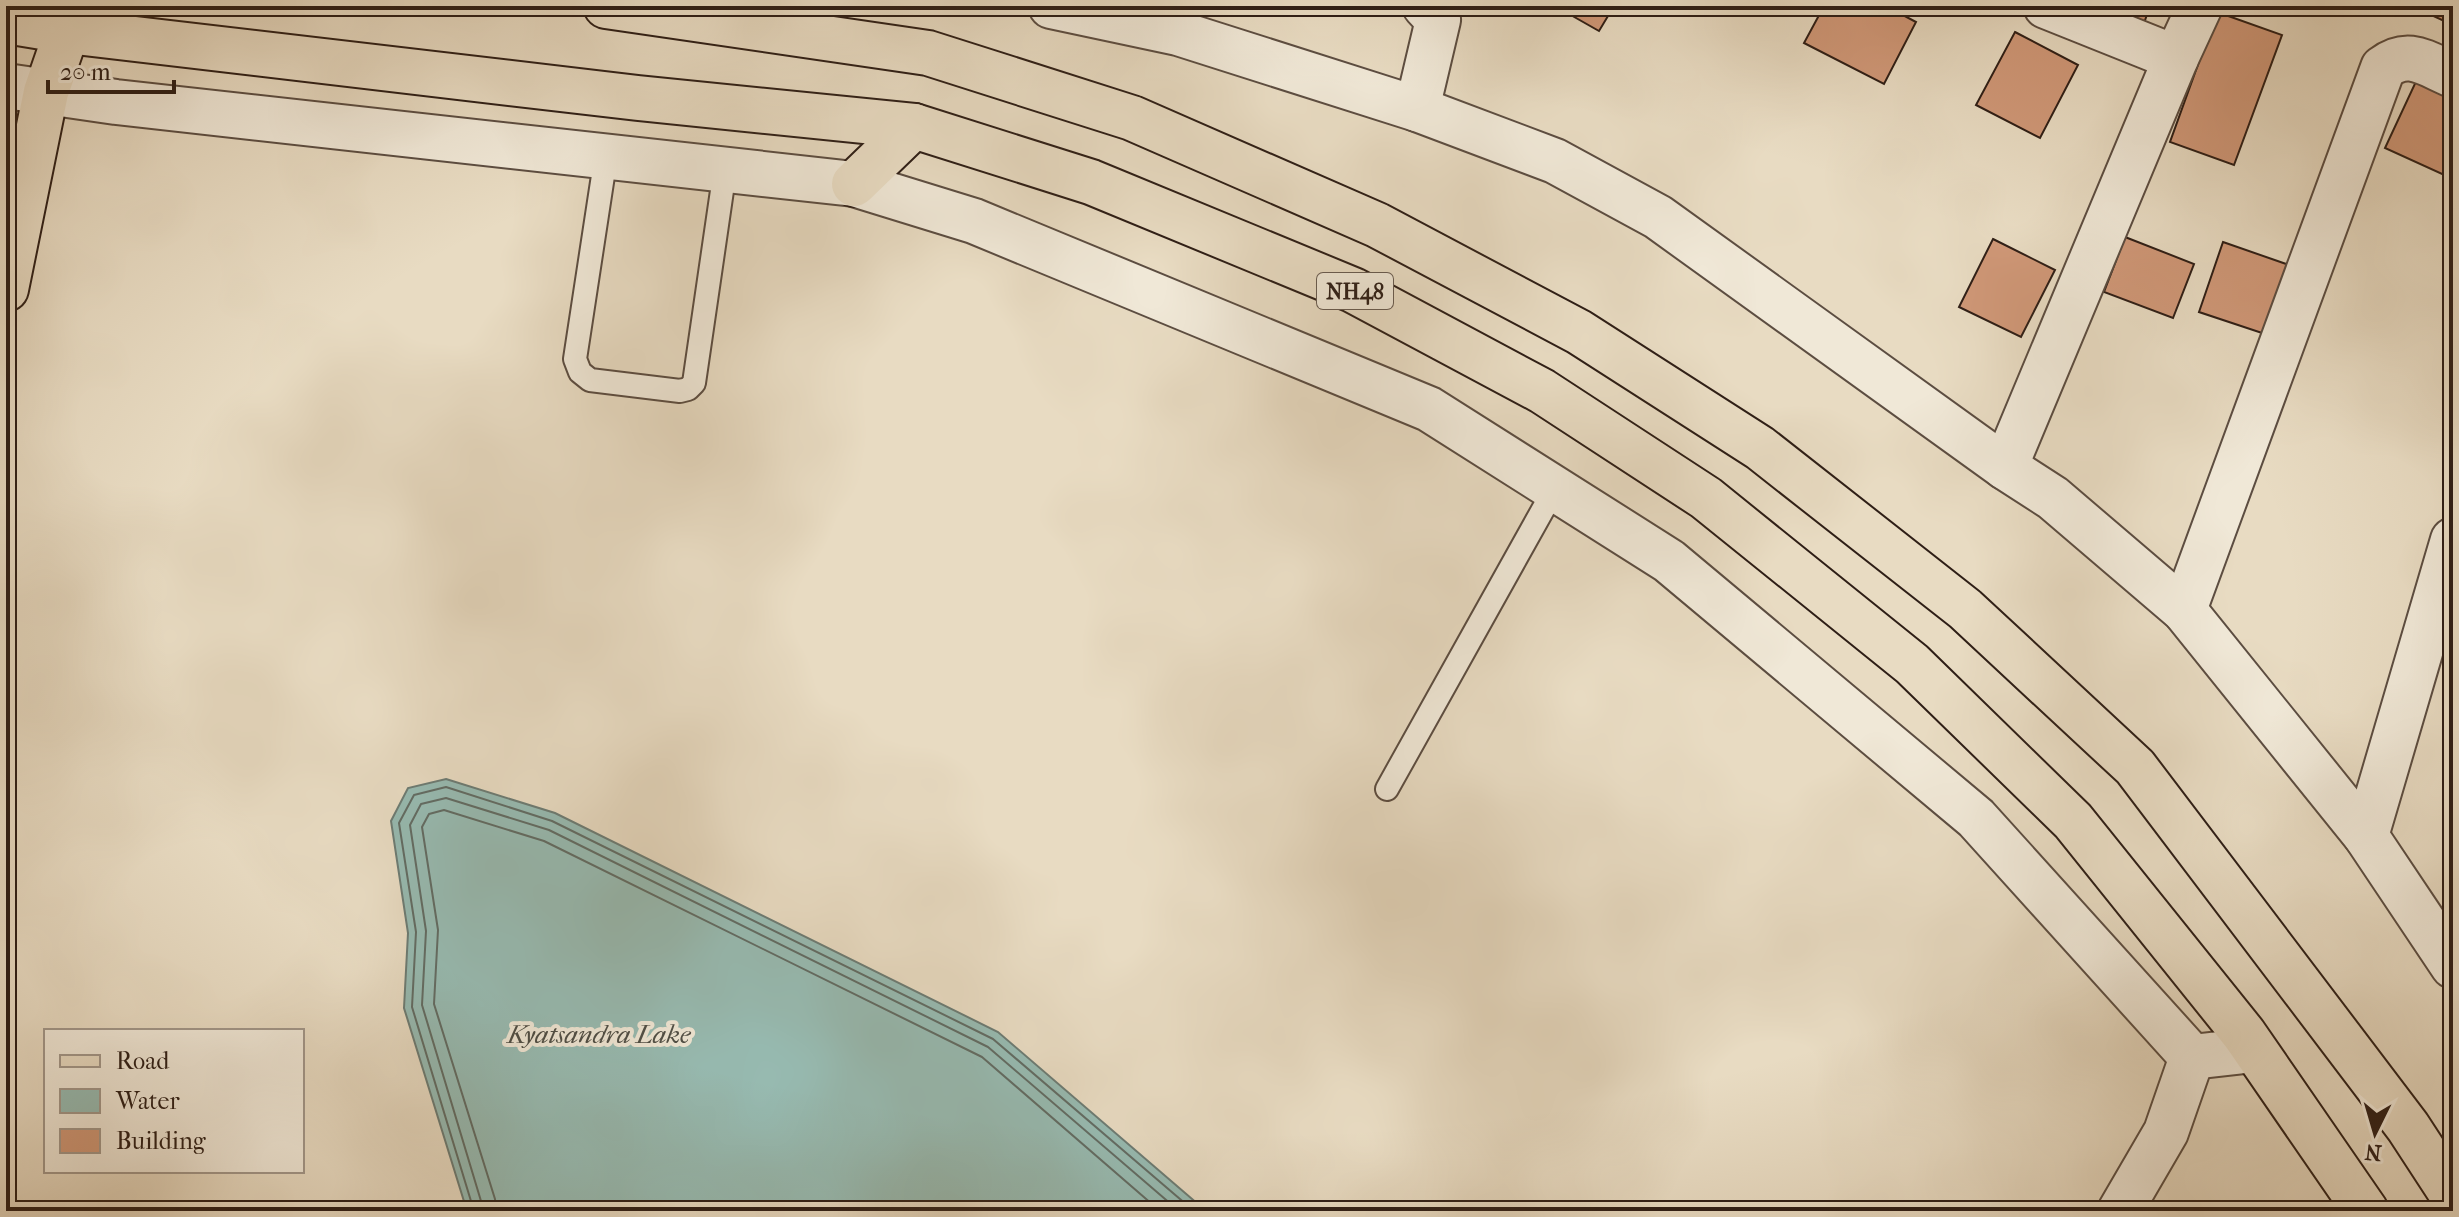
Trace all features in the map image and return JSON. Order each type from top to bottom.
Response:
[{"type":"main road","name":"NH48","points":[[606,6],[928,53],[1132,118],[1377,225],[1579,332],[1760,448],[1965,609],[2135,767],[2408,1127],[2453,1196]]},
{"type":"main road","name":"NH48","points":[[6,21],[68,18],[638,98],[914,126],[1091,182],[1353,290],[1542,391],[1706,498],[1912,664],[2073,821],[2244,1034],[2366,1211]]},
{"type":"main road","points":[[6,289],[26,89],[68,18]]},
{"type":"main road","points":[[854,184],[914,126]]},
{"type":"street","points":[[1051,6],[1178,33],[1417,109],[1555,161],[1658,217],[2005,467],[2053,498],[2184,610],[2366,836],[2453,966]]},
{"type":"street","points":[[2046,6],[2176,58]]},
{"type":"street","points":[[2005,467],[2200,6]]},
{"type":"street","points":[[1417,109],[1437,11]]},
{"type":"street","points":[[2184,610],[2383,68],[2397,57],[2411,57],[2453,75]]},
{"type":"street","points":[[26,89],[854,184],[974,221],[1429,409],[1669,561],[1976,818],[2192,1057]]},
{"type":"street","points":[[2366,836],[2453,540]]},
{"type":"street","points":[[2192,1057],[2254,1050]]},
{"type":"street","points":[[2120,1211],[2166,1132],[2192,1057]]},
{"type":"lane","points":[[606,156],[575,359],[580,372],[590,380],[680,391],[694,383],[725,170]]},
{"type":"lane","points":[[1387,789],[1555,488]]},
{"type":"water","name":"Kyatsandra Lake","points":[[446,779],[555,813],[998,1032],[1206,1211],[467,1211],[404,1008],[408,933],[391,821],[408,788]]},
{"type":"building","points":[[1555,6],[1614,6],[1599,31]]},
{"type":"building","points":[[1824,6],[1886,6],[1916,22],[1884,84],[1804,43]]},
{"type":"building","points":[[2088,6],[2150,6],[2143,26]]},
{"type":"building","points":[[2412,6],[2451,6],[2444,21]]},
{"type":"building","points":[[2217,12],[2282,35],[2234,165],[2170,142]]},
{"type":"building","points":[[2015,32],[2078,65],[2040,138],[1976,105]]},
{"type":"building","points":[[2419,75],[2453,91],[2453,179],[2385,148]]},
{"type":"building","points":[[2125,237],[2194,264],[2173,318],[2104,292]]},
{"type":"building","points":[[1993,239],[2055,270],[2021,337],[1959,307]]},
{"type":"building","points":[[2223,242],[2292,266],[2268,335],[2199,312]]}]
